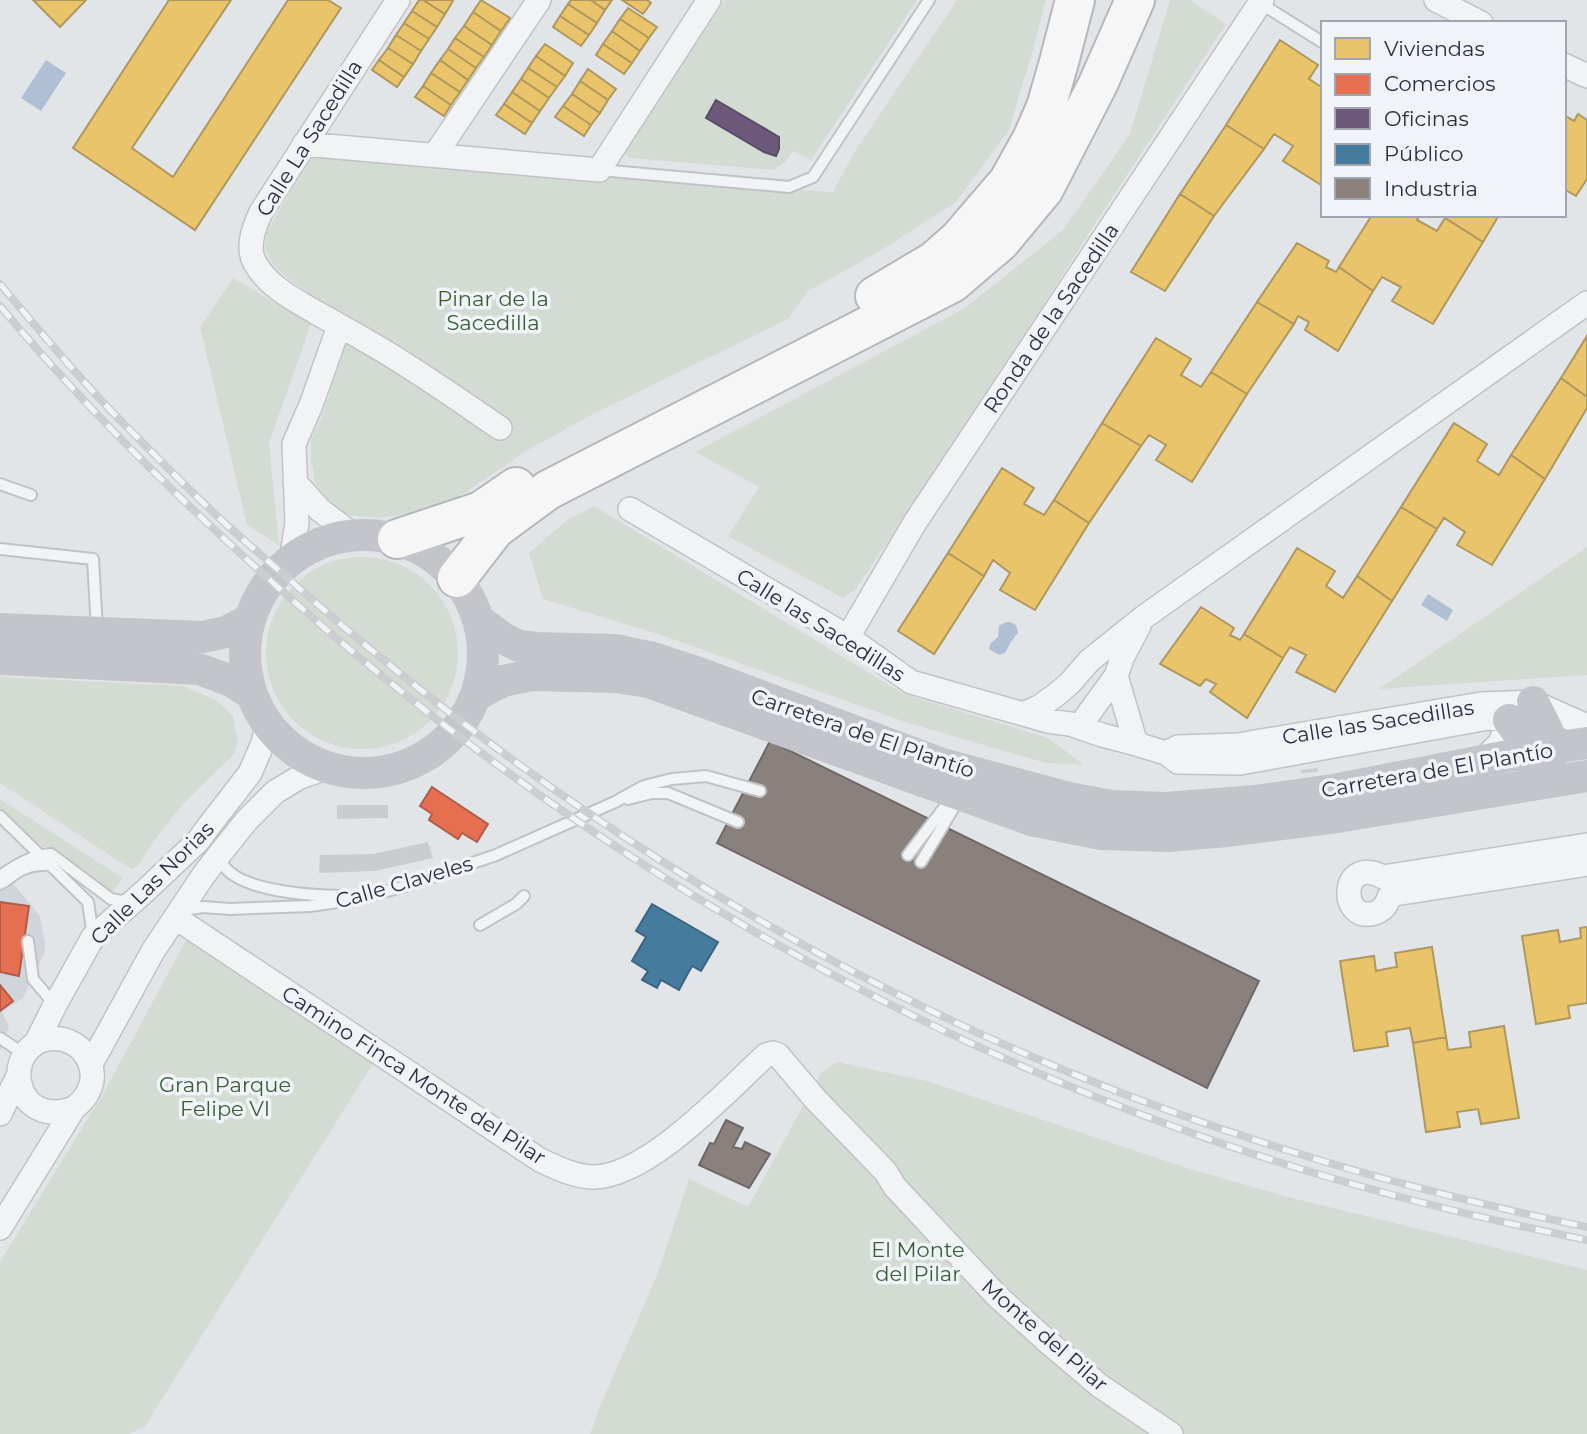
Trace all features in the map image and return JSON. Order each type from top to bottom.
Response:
[{"type":"highway","points":[[397,539],[481,510],[540,470],[867,301],[934,261],[958,239],[1008,181],[1032,139],[1049,96],[1075,0]]},
{"type":"highway","points":[[457,578],[495,529],[548,490],[952,283],[1000,242],[1044,189],[1098,83],[1135,0]]},
{"type":"street","points":[[435,155],[539,0]]},
{"type":"street","points":[[304,144],[599,170],[709,0]]},
{"type":"street","points":[[1436,0],[1477,21]]},
{"type":"street","name":"Calle La Sacedilla","points":[[395,1],[261,212],[255,226],[251,249],[254,261],[266,279],[289,296],[405,364],[500,428]]},
{"type":"street","name":"Ronda de la Sacedilla","points":[[848,637],[914,524],[1261,2]]},
{"type":"street","points":[[1566,66],[1587,76]]},
{"type":"street","points":[[1023,715],[1048,701],[1070,683],[1089,661],[1144,617],[1587,303]]},
{"type":"street","points":[[291,559],[296,523],[295,444],[339,326]]},
{"type":"street","points":[[295,482],[320,510],[353,535]]},
{"type":"street","name":"Calle las Sacedillas","points":[[630,509],[848,637],[911,682],[1023,715],[1074,725],[1166,753],[1178,762],[1240,763],[1521,711],[1587,726]]},
{"type":"street","points":[[353,535],[397,539],[430,554],[457,578],[471,598],[480,621],[485,658],[478,694],[460,727],[433,753],[400,769],[363,775],[327,768],[294,752],[267,726],[250,693],[244,656],[249,620],[265,586],[291,559],[320,543],[353,535]]},
{"type":"street","points":[[1074,725],[1116,676],[1123,656],[1144,617]]},
{"type":"street","points":[[0,628],[202,637],[226,632],[249,620]]},
{"type":"street","name":"Carretera de El Plantío","points":[[480,621],[519,646],[615,650],[653,658],[942,764],[1069,798],[1111,806],[1166,808],[1255,802],[1587,743]]},
{"type":"street","points":[[0,659],[199,668],[229,680],[250,693]]},
{"type":"street","name":"Carretera de El Plantío","points":[[478,694],[503,681],[532,675],[616,677],[648,682],[1031,820],[1101,834],[1168,836],[1228,831],[1331,818],[1587,776]]},
{"type":"street","points":[[1116,676],[1136,744]]},
{"type":"street","points":[[1070,683],[1068,698],[1074,725]]},
{"type":"street","points":[[1521,711],[1525,742],[1547,758],[1587,753]]},
{"type":"street","name":"Calle las Sacedillas","points":[[1479,762],[1500,743],[1521,711]]},
{"type":"street","name":"Calle Las Norias","points":[[0,1114],[17,1078],[18,1067],[93,937],[198,841],[250,773],[267,726]]},
{"type":"street","points":[[1331,818],[1343,806],[1359,799],[1409,784],[1533,760],[1539,750]]},
{"type":"street","name":"Calle Las Norias","points":[[0,1228],[74,1108],[84,1100],[93,1077],[91,1064],[153,951],[203,876],[247,820],[275,792],[300,777],[327,768]]},
{"type":"street","points":[[1587,845],[1383,877],[1369,872],[1362,873],[1351,882],[1348,895],[1349,901],[1358,911],[1370,914],[1382,909],[1389,897],[1395,894],[1587,864]]},
{"type":"street","name":"Camino Finca Monte del Pilar","points":[[178,914],[540,1160],[565,1171],[590,1177],[609,1175],[627,1168],[685,1130],[766,1055],[773,1053],[778,1055],[816,1100]]},
{"type":"street","points":[[30,1049],[47,1039],[58,1038],[78,1046],[91,1064]]},
{"type":"street","points":[[17,1078],[27,1101],[37,1109],[62,1113],[74,1108]]},
{"type":"street","name":"Monte del Pilar","points":[[816,1100],[996,1296],[1100,1386],[1171,1434]]},
{"type":"lane","points":[[599,170],[789,187],[813,177],[929,0]]},
{"type":"lane","name":"Ronda de la Sacedilla","points":[[1261,2],[1321,42]]},
{"type":"lane","points":[[0,484],[31,495]]},
{"type":"lane","points":[[0,549],[93,559],[97,632]]},
{"type":"lane","points":[[615,802],[644,786],[672,779],[706,776],[760,791]]},
{"type":"lane","points":[[615,802],[652,793],[668,793],[738,822]]},
{"type":"lane","points":[[908,855],[958,795]]},
{"type":"lane","points":[[921,862],[958,795]]},
{"type":"lane","name":"Calle Claveles","points":[[178,914],[203,908],[310,906],[352,900],[399,888],[496,855],[615,802]]},
{"type":"lane","points":[[0,816],[88,902],[93,937]]},
{"type":"lane","points":[[0,876],[25,860],[41,854],[51,854],[111,899],[122,901],[145,891]]},
{"type":"lane","points":[[219,855],[223,866],[231,874],[248,883],[307,895],[368,895]]},
{"type":"lane","points":[[0,884],[26,868],[39,864],[52,865]]},
{"type":"lane","points":[[480,925],[516,904],[524,896]]},
{"type":"lane","points":[[28,941],[33,978],[55,1005]]},
{"type":"lane","points":[[0,1038],[30,1049]]},
{"type":"shaded area","points":[[0,870],[40,917],[45,952],[23,998],[2,1012],[9,1026],[0,1051]]},
{"type":"green space","points":[[725,0],[917,0],[811,160],[793,151],[784,163],[773,170],[630,158],[623,153]]},
{"type":"green space","name":"Pinar de la Sacedilla","points":[[957,0],[1046,0],[1009,130],[956,202],[882,250],[808,291],[788,319],[597,412],[526,451],[463,494],[423,512],[379,518],[346,515],[329,501],[315,483],[311,439],[321,419],[353,324],[290,280],[273,265],[265,249],[267,232],[310,157],[833,192],[853,154]]},
{"type":"green space","points":[[1170,0],[1190,0],[1226,24],[1018,346],[856,589],[843,598],[728,536],[759,487],[695,452],[965,308],[1063,230],[1130,134]]},
{"type":"green space","points":[[233,278],[311,324],[269,443],[279,545],[247,525],[200,327]]},
{"type":"green space","points":[[594,506],[904,694],[1048,738],[1084,765],[1046,763],[908,723],[658,634],[543,599],[529,553],[566,521]]},
{"type":"green space","points":[[1587,547],[1587,675],[1379,689]]},
{"type":"green space","points":[[362,557],[399,564],[430,585],[451,616],[458,653],[451,690],[430,721],[399,742],[362,749],[325,742],[294,721],[273,690],[266,653],[273,616],[294,585],[325,564]]},
{"type":"green space","points":[[0,677],[183,686],[216,700],[233,716],[238,741],[235,753],[183,804],[138,866],[132,869],[0,783]]},
{"type":"green space","points":[[0,799],[123,878],[111,894],[48,847],[43,847],[0,810]]},
{"type":"green space","name":"Gran Parque Felipe VI","points":[[186,940],[376,1059],[145,1426],[130,1434],[0,1434],[0,1262],[104,1092]]},
{"type":"green space","name":"El Monte del Pilar","points":[[837,1062],[927,1081],[1187,1168],[1292,1198],[1587,1270],[1587,1434],[590,1434],[657,1275],[689,1179],[748,1207],[821,1073]]},
{"type":"water","points":[[46,60],[66,73],[41,111],[21,98]]},
{"type":"water","points":[[1428,594],[1453,610],[1447,621],[1421,605]]},
{"type":"water","points":[[1006,622],[1016,625],[1018,633],[1005,653],[999,655],[989,649],[990,644],[998,637],[999,626]]},
{"type":"building: Viviendas","points":[[33,0],[86,0],[60,27]]},
{"type":"building: Viviendas","points":[[169,0],[231,0],[132,148],[173,177],[288,0],[328,0],[341,8],[195,230],[73,148]]},
{"type":"building: Viviendas","points":[[419,0],[445,14],[437,27],[412,11]]},
{"type":"building: Viviendas","points":[[423,0],[452,0],[453,1],[445,14]]},
{"type":"building: Viviendas","points":[[481,0],[510,18],[501,31],[473,12]]},
{"type":"building: Viviendas","points":[[571,0],[591,0],[605,10],[597,23],[568,4]]},
{"type":"building: Viviendas","points":[[591,0],[612,0],[605,10]]},
{"type":"building: Viviendas","points":[[622,0],[647,0],[651,3],[643,14]]},
{"type":"building: Viviendas","points":[[568,4],[597,23],[589,35],[560,16]]},
{"type":"building: Viviendas","points":[[628,8],[657,27],[649,38],[620,19]]},
{"type":"building: Viviendas","points":[[412,11],[437,27],[429,39],[404,23]]},
{"type":"building: Viviendas","points":[[473,12],[501,31],[492,45],[464,26]]},
{"type":"building: Viviendas","points":[[560,16],[589,35],[581,46],[553,27]]},
{"type":"building: Viviendas","points":[[620,19],[649,38],[640,51],[612,31]]},
{"type":"building: Viviendas","points":[[404,23],[429,39],[421,51],[396,35]]},
{"type":"building: Viviendas","points":[[464,26],[492,45],[484,57],[455,38]]},
{"type":"building: Viviendas","points":[[612,31],[640,51],[632,63],[603,44]]},
{"type":"building: Viviendas","points":[[396,35],[421,51],[413,64],[388,48]]},
{"type":"building: Viviendas","points":[[455,38],[484,57],[476,68],[448,49]]},
{"type":"building: Viviendas","points":[[1280,40],[1318,65],[1309,79],[1321,87],[1321,185],[1283,161],[1293,146],[1274,134],[1264,149],[1226,125]]},
{"type":"building: Viviendas","points":[[545,44],[573,63],[565,76],[536,56]]},
{"type":"building: Viviendas","points":[[603,44],[632,63],[624,74],[596,55]]},
{"type":"building: Viviendas","points":[[388,48],[413,64],[404,77],[379,60]]},
{"type":"building: Viviendas","points":[[448,49],[476,68],[468,80],[440,60]]},
{"type":"building: Viviendas","points":[[536,56],[565,76],[557,87],[528,68]]},
{"type":"building: Viviendas","points":[[379,60],[404,77],[397,87],[372,70]]},
{"type":"building: Viviendas","points":[[440,60],[468,80],[460,92],[431,73]]},
{"type":"building: Viviendas","points":[[528,68],[557,87],[549,98],[521,79]]},
{"type":"building: Viviendas","points":[[588,69],[616,89],[608,100],[580,81]]},
{"type":"building: Viviendas","points":[[431,73],[460,92],[451,105],[423,86]]},
{"type":"building: Viviendas","points":[[521,79],[549,98],[540,111],[512,92]]},
{"type":"building: Viviendas","points":[[580,81],[608,100],[600,113],[572,94]]},
{"type":"building: Viviendas","points":[[423,86],[451,105],[444,116],[415,97]]},
{"type":"building: Viviendas","points":[[512,92],[540,111],[532,123],[504,104]]},
{"type":"building: Viviendas","points":[[572,94],[600,113],[591,125],[563,106]]},
{"type":"building: Viviendas","points":[[504,104],[532,123],[525,134],[496,115]]},
{"type":"building: Viviendas","points":[[563,106],[591,125],[584,136],[555,117]]},
{"type":"building: Viviendas","points":[[1578,114],[1587,120],[1587,179],[1576,196],[1566,190],[1566,116],[1574,121]]},
{"type":"building: Viviendas","points":[[1226,125],[1264,149],[1214,216],[1180,194]]},
{"type":"building: Viviendas","points":[[1180,194],[1214,216],[1165,291],[1131,272]]},
{"type":"building: Viviendas","points":[[1371,217],[1419,217],[1417,220],[1437,231],[1445,218],[1483,242],[1433,324],[1392,301],[1401,287],[1382,277],[1373,291],[1339,267]]},
{"type":"building: Viviendas","points":[[1446,217],[1498,217],[1483,242]]},
{"type":"building: Viviendas","points":[[1297,243],[1329,261],[1326,267],[1336,272],[1339,267],[1373,291],[1338,351],[1305,330],[1309,322],[1298,316],[1294,324],[1257,302]]},
{"type":"building: Viviendas","points":[[1257,302],[1294,324],[1247,394],[1211,372]]},
{"type":"building: Viviendas","points":[[1587,336],[1587,397],[1561,378]]},
{"type":"building: Viviendas","points":[[1156,338],[1191,359],[1181,375],[1201,387],[1211,372],[1247,394],[1192,482],[1156,460],[1166,445],[1149,435],[1141,446],[1102,423]]},
{"type":"building: Viviendas","points":[[1561,378],[1587,397],[1587,408],[1545,479],[1511,455]]},
{"type":"building: Viviendas","points":[[1102,423],[1141,446],[1089,523],[1054,500]]},
{"type":"building: Viviendas","points":[[1454,423],[1487,444],[1477,461],[1499,475],[1511,455],[1545,479],[1492,565],[1457,545],[1465,532],[1444,518],[1437,529],[1401,507]]},
{"type":"building: Viviendas","points":[[1002,468],[1034,488],[1024,504],[1044,515],[1054,500],[1089,523],[1035,610],[1000,590],[1010,573],[993,560],[984,576],[948,553]]},
{"type":"building: Viviendas","points":[[1401,507],[1437,529],[1392,601],[1357,576]]},
{"type":"building: Viviendas","points":[[1297,548],[1335,571],[1326,586],[1343,598],[1357,576],[1392,601],[1335,692],[1296,672],[1306,655],[1290,647],[1283,658],[1244,634]]},
{"type":"building: Viviendas","points":[[948,553],[984,576],[934,654],[898,631]]},
{"type":"building: Viviendas","points":[[1201,607],[1234,628],[1230,635],[1240,640],[1244,634],[1283,658],[1247,718],[1210,692],[1216,684],[1206,679],[1200,686],[1160,664]]},
{"type":"building: Viviendas","points":[[1587,927],[1587,1003],[1568,1006],[1570,1018],[1536,1024],[1522,936],[1558,930],[1560,942],[1581,938],[1580,928]]},
{"type":"building: Viviendas","points":[[1432,947],[1446,1037],[1413,1043],[1410,1028],[1386,1032],[1388,1046],[1354,1051],[1340,961],[1374,956],[1376,971],[1397,967],[1395,953]]},
{"type":"building: Viviendas","points":[[1504,1026],[1519,1118],[1481,1124],[1478,1109],[1457,1112],[1460,1127],[1426,1132],[1413,1043],[1446,1037],[1448,1050],[1471,1047],[1469,1032]]},
{"type":"building: Comercios","points":[[432,787],[488,824],[477,842],[462,833],[458,839],[429,820],[432,814],[420,806]]},
{"type":"building: Comercios","points":[[0,902],[29,906],[19,976],[0,972]]},
{"type":"building: Comercios","points":[[0,985],[13,1001],[0,1011]]},
{"type":"building: Oficinas","points":[[716,100],[779,137],[776,156],[764,152],[706,118]]},
{"type":"building: Público","points":[[652,904],[718,942],[701,971],[692,966],[679,990],[661,980],[657,988],[642,980],[648,971],[632,961],[646,937],[636,931]]},
{"type":"building: Industria","points":[[770,741],[1259,981],[1207,1088],[717,843]]},
{"type":"building: Industria","points":[[726,1120],[743,1128],[733,1147],[742,1149],[745,1142],[770,1154],[749,1188],[699,1165]]},
{"type":"building: Otros","points":[[1317,768],[1318,772],[1301,773],[1301,770]]},
{"type":"building: Otros","points":[[337,805],[388,805],[388,818],[337,819]]},
{"type":"building: Otros","points":[[428,842],[433,858],[375,871],[319,873],[320,855],[373,854]]},
{"type":"railway","points":[[0,284],[88,386],[189,489],[379,656],[470,728],[563,796],[660,860],[759,920],[861,976],[965,1027],[1134,1098],[1326,1162],[1456,1197],[1587,1227]]},
{"type":"railway","points":[[0,306],[97,414],[199,516],[387,680],[507,772],[633,858],[763,936],[897,1008],[1035,1072],[1177,1128],[1387,1194],[1587,1240]]}]
